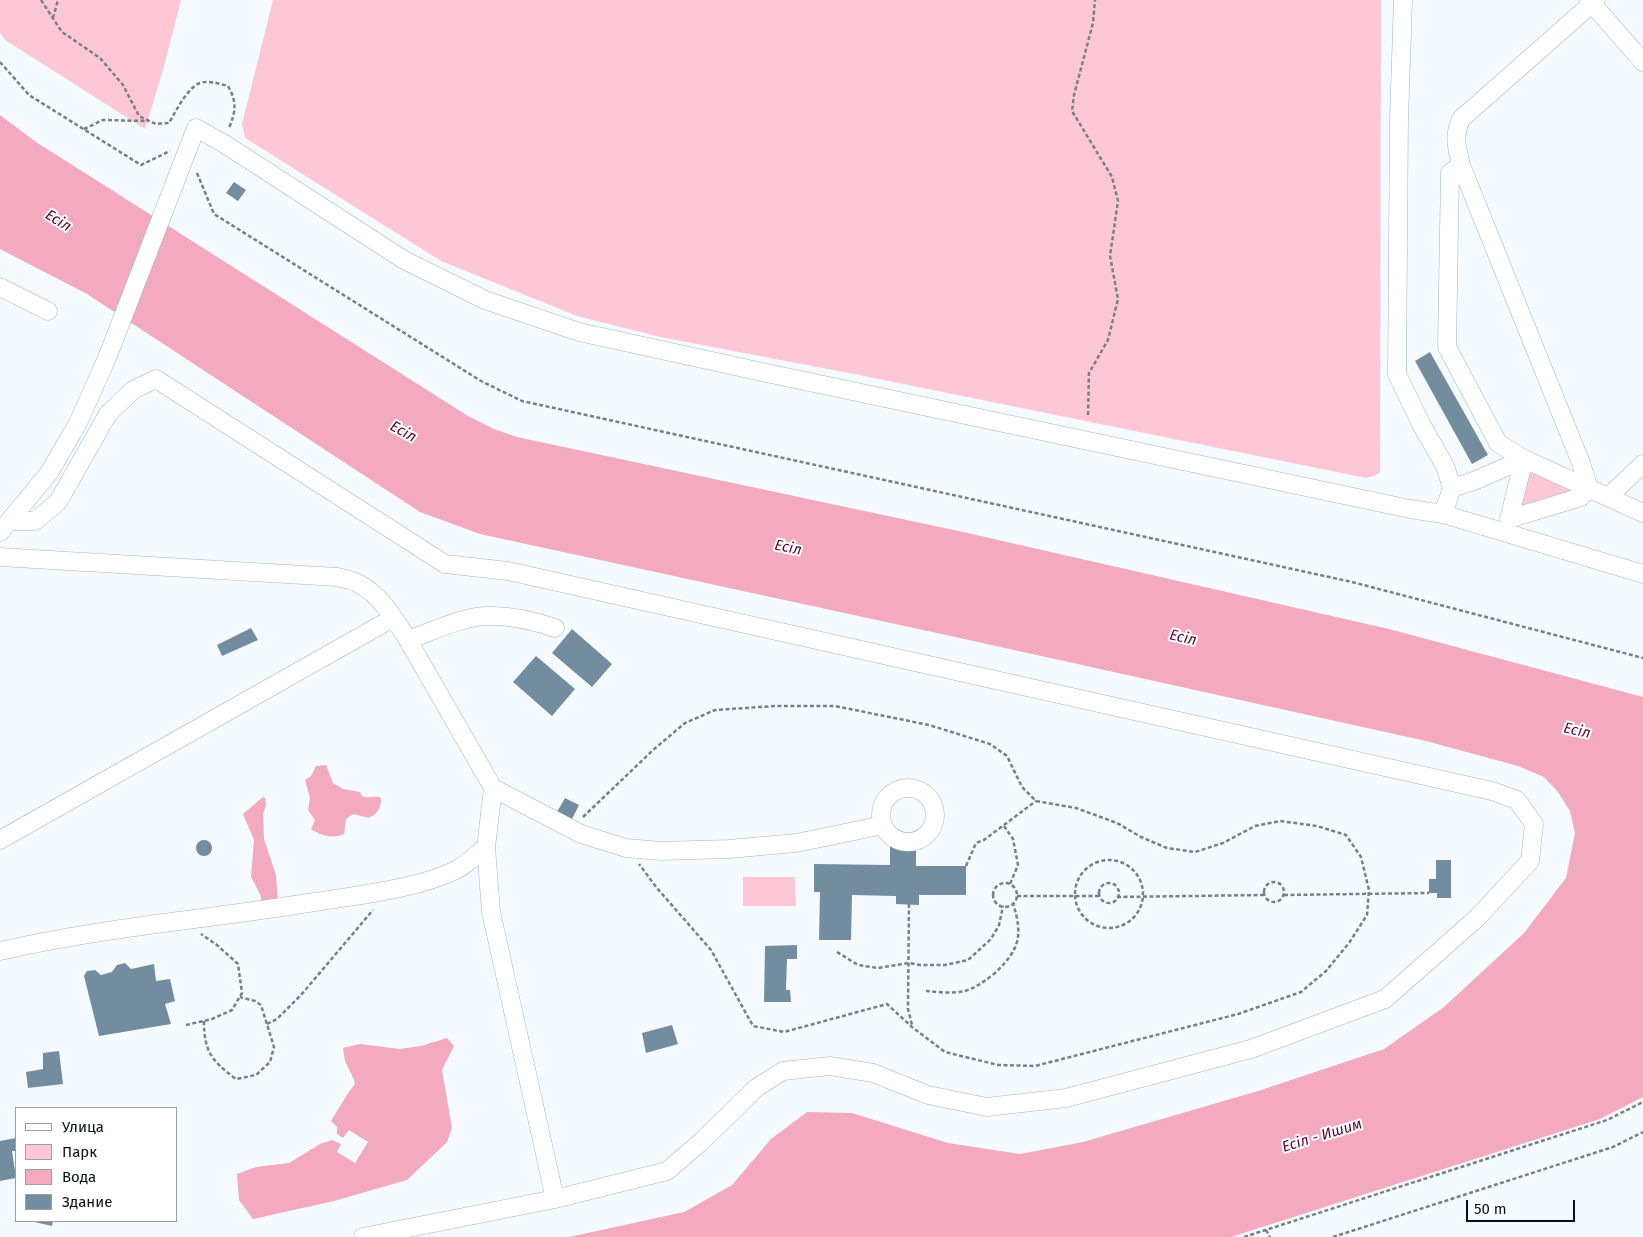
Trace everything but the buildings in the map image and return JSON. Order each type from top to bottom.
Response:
[{"type":"street","points":[[1403,0],[1399,119],[1397,374],[1421,424],[1445,466],[1452,488],[1443,514]]},
{"type":"street","points":[[1589,489],[1581,463],[1461,165],[1455,141],[1456,128],[1461,119],[1592,1],[1643,62]]},
{"type":"street","points":[[5,526],[49,473],[78,423],[107,358],[196,128],[223,143],[404,260],[485,300],[579,332],[1400,507],[1443,514],[1643,574]]},
{"type":"street","points":[[1461,165],[1450,173],[1447,347],[1498,443],[1524,459],[1643,513]]},
{"type":"street","points":[[0,287],[48,311]]},
{"type":"street","points":[[5,526],[35,521],[58,502],[108,414],[132,390],[156,379],[444,564],[508,571],[1492,790],[1517,800],[1534,824],[1530,861],[1477,918],[1385,999],[1251,1049],[1066,1098],[987,1107],[928,1096],[864,1071],[830,1066],[783,1071],[756,1088],[701,1142],[667,1171],[555,1199],[363,1237]]},
{"type":"street","points":[[1452,488],[1474,481],[1524,459]]},
{"type":"street","points":[[1524,459],[1510,519],[1581,497],[1589,489]]},
{"type":"street","points":[[1608,497],[1640,469]]},
{"type":"street","points":[[0,558],[337,577],[359,583],[375,595],[408,640],[493,788],[581,834],[626,848],[661,851],[729,849],[796,843],[874,827],[881,823]]},
{"type":"street","points":[[408,640],[458,622],[484,616],[528,619],[555,628]]},
{"type":"street","points":[[0,840],[393,618]]},
{"type":"street","points":[[493,788],[486,847],[491,912],[555,1199]]},
{"type":"street","points":[[0,951],[145,924],[299,905],[415,885],[457,870],[486,847]]},
{"type":"path","points":[[41,0],[62,32],[100,58],[123,85],[139,116],[156,124],[169,123],[185,96],[200,83],[214,82],[228,86],[234,97],[234,115],[223,143]]},
{"type":"path","points":[[54,18],[58,0]]},
{"type":"path","points":[[1088,415],[1089,373],[1108,340],[1118,299],[1110,256],[1118,201],[1112,176],[1072,111],[1074,96],[1093,23],[1095,0]]},
{"type":"path","points":[[0,62],[29,94],[141,165],[174,149]]},
{"type":"path","points":[[84,129],[102,120],[150,121]]},
{"type":"path","points":[[200,182],[214,214],[481,381],[522,401],[1352,582],[1643,658]]},
{"type":"path","points":[[571,829],[652,750],[685,723],[715,710],[774,706],[835,706],[930,726],[990,744],[1006,756],[1022,787],[1036,801],[1076,808],[1117,823],[1140,837],[1168,848],[1195,852],[1223,843],[1255,826],[1280,821],[1318,826],[1346,835],[1361,856],[1369,894],[1367,915],[1349,943],[1326,971],[1301,992],[1238,1014],[1035,1066],[998,1065],[945,1052],[912,1027],[887,1004],[784,1032],[753,1026],[710,950],[656,887],[626,848]]},
{"type":"path","points":[[966,866],[976,843],[984,840],[1004,826],[1036,801]]},
{"type":"path","points":[[1004,826],[1013,839],[1018,865],[1010,884]]},
{"type":"path","points":[[1110,859],[1121,861],[1138,875],[1143,886],[1144,897],[1141,908],[1135,918],[1115,928],[1103,928],[1093,924],[1084,917],[1078,907],[1075,896],[1076,885],[1080,875],[1088,866],[1098,861],[1110,859]]},
{"type":"path","points":[[1274,882],[1280,884],[1284,889],[1284,896],[1280,901],[1274,903],[1268,901],[1264,896],[1264,889],[1268,884],[1274,882]]},
{"type":"path","points":[[1003,883],[1010,884],[1016,889],[1017,896],[1013,903],[1007,907],[999,905],[994,900],[993,893],[996,886],[1003,883]]},
{"type":"path","points":[[1111,883],[1117,886],[1119,893],[1110,903],[1104,902],[1099,896],[1099,889],[1104,884],[1111,883]]},
{"type":"path","points":[[267,1024],[277,1019],[301,995],[374,909],[387,890]]},
{"type":"path","points":[[1284,896],[1429,893]]},
{"type":"path","points":[[1017,896],[1099,896]]},
{"type":"path","points":[[1117,897],[1264,896]]},
{"type":"path","points":[[926,992],[963,992],[982,984],[1002,966],[1014,952],[1018,936],[1018,921],[1013,903]]},
{"type":"path","points":[[909,904],[908,1009],[912,1027]]},
{"type":"path","points":[[837,952],[858,965],[878,968],[909,963],[945,965],[968,960],[991,939],[999,926],[1003,906]]},
{"type":"path","points":[[186,1025],[204,1021],[232,1010],[242,993],[238,964],[217,945],[200,934]]},
{"type":"path","points":[[204,1021],[204,1036],[211,1056],[222,1068],[236,1078],[256,1075],[270,1062],[274,1047],[261,1005],[255,1001],[240,997]]},
{"type":"path","points":[[1244,1237],[1607,1120],[1643,1102]]},
{"type":"path","points":[[1333,1237],[1613,1147],[1643,1132]]},
{"type":"path","points":[[1266,1230],[1270,1237]]},
{"type":"green space","points":[[0,0],[181,0],[145,129],[5,40],[0,33]]},
{"type":"green space","points":[[273,0],[1381,0],[1380,472],[1366,478],[854,374],[660,337],[577,316],[441,261],[245,138],[242,124]]},
{"type":"green space","points":[[1538,471],[1575,490],[1524,508],[1519,506],[1527,477]]},
{"type":"green space","points":[[743,877],[795,877],[796,906],[743,906]]},
{"type":"water","points":[[0,115],[36,142],[468,416],[494,429],[517,437],[963,532],[1389,629],[1643,697],[1643,1097],[1600,1119],[1231,1237],[569,1237],[684,1212],[732,1185],[771,1139],[807,1112],[852,1113],[948,1143],[1020,1154],[1083,1142],[1258,1091],[1384,1049],[1444,1007],[1524,933],[1566,878],[1575,833],[1570,811],[1558,792],[1544,777],[1518,766],[1426,741],[480,534],[420,512],[87,294],[0,249]]},
{"type":"water","points":[[326,765],[333,783],[343,789],[360,792],[365,797],[381,798],[380,807],[375,814],[369,818],[353,814],[346,819],[344,834],[335,836],[323,835],[311,829],[315,820],[308,810],[310,798],[305,780],[311,776],[316,766]]},
{"type":"water","points":[[263,797],[265,798],[266,805],[263,814],[264,839],[276,875],[278,905],[261,906],[261,896],[251,877],[254,840],[243,814]]},
{"type":"water","points":[[447,1038],[454,1046],[442,1070],[452,1128],[447,1142],[407,1180],[334,1201],[253,1219],[239,1200],[237,1174],[256,1167],[289,1163],[320,1144],[332,1140],[341,1144],[337,1152],[355,1163],[368,1142],[349,1130],[343,1138],[337,1134],[337,1127],[331,1121],[355,1084],[345,1061],[343,1048],[360,1044],[399,1049],[421,1046]]},
{"type":"water label","name":"Есіл","points":[[58,221]]},
{"type":"water label","name":"Есіл","points":[[403,432]]},
{"type":"water label","name":"Есіл","points":[[788,548]]},
{"type":"water label","name":"Есіл","points":[[1183,638]]},
{"type":"water label","name":"Есіл","points":[[1577,731]]},
{"type":"water label","name":"Есіл - Ишим","points":[[1322,1136]]}]
